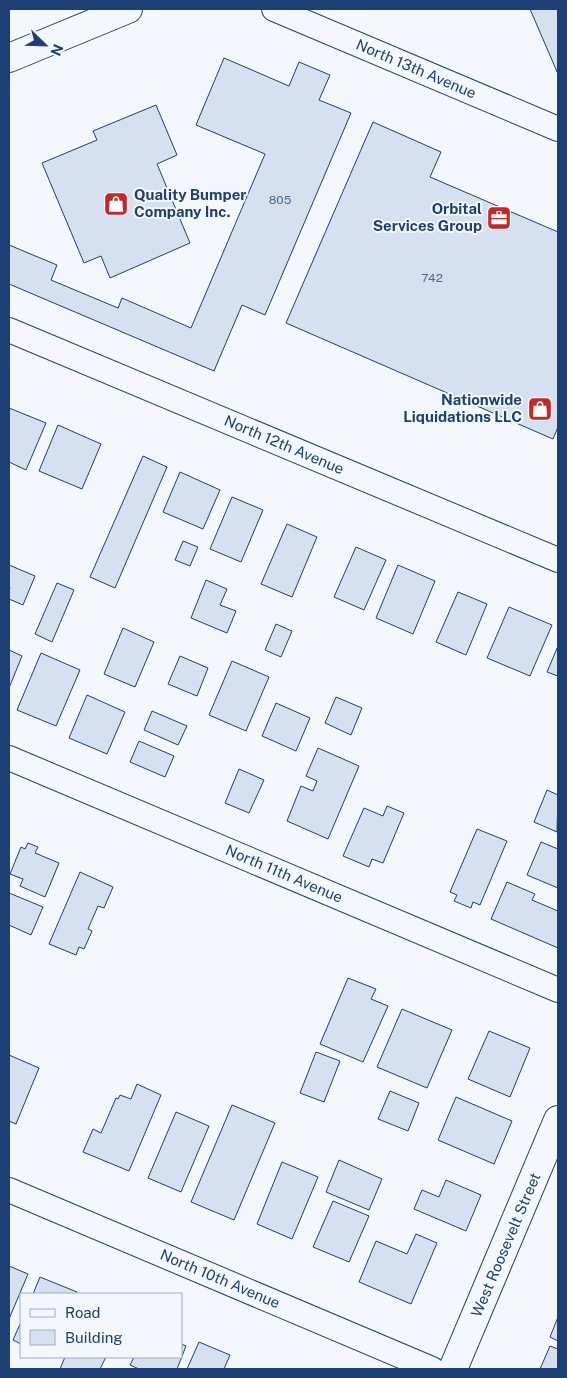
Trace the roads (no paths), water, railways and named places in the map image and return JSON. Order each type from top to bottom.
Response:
[{"type":"street","points":[[9,58],[128,9]]},
{"type":"street","name":"North 13th Avenue","points":[[274,9],[558,129]]},
{"type":"street","name":"North 12th Avenue","points":[[9,330],[558,560]]},
{"type":"street","name":"North 11th Avenue","points":[[9,758],[558,990]]},
{"type":"street","name":"West Roosevelt Street","points":[[453,1369],[558,1120]]},
{"type":"street","name":"North 10th Avenue","points":[[9,1190],[432,1369]]},
{"type":"place","name":"Quality Bumper Company Inc.","points":[[116,204]]},
{"type":"place","name":"Orbital Services Group","points":[[499,218]]},
{"type":"place","name":"Nationwide Liquidations LLC","points":[[540,409]]}]
